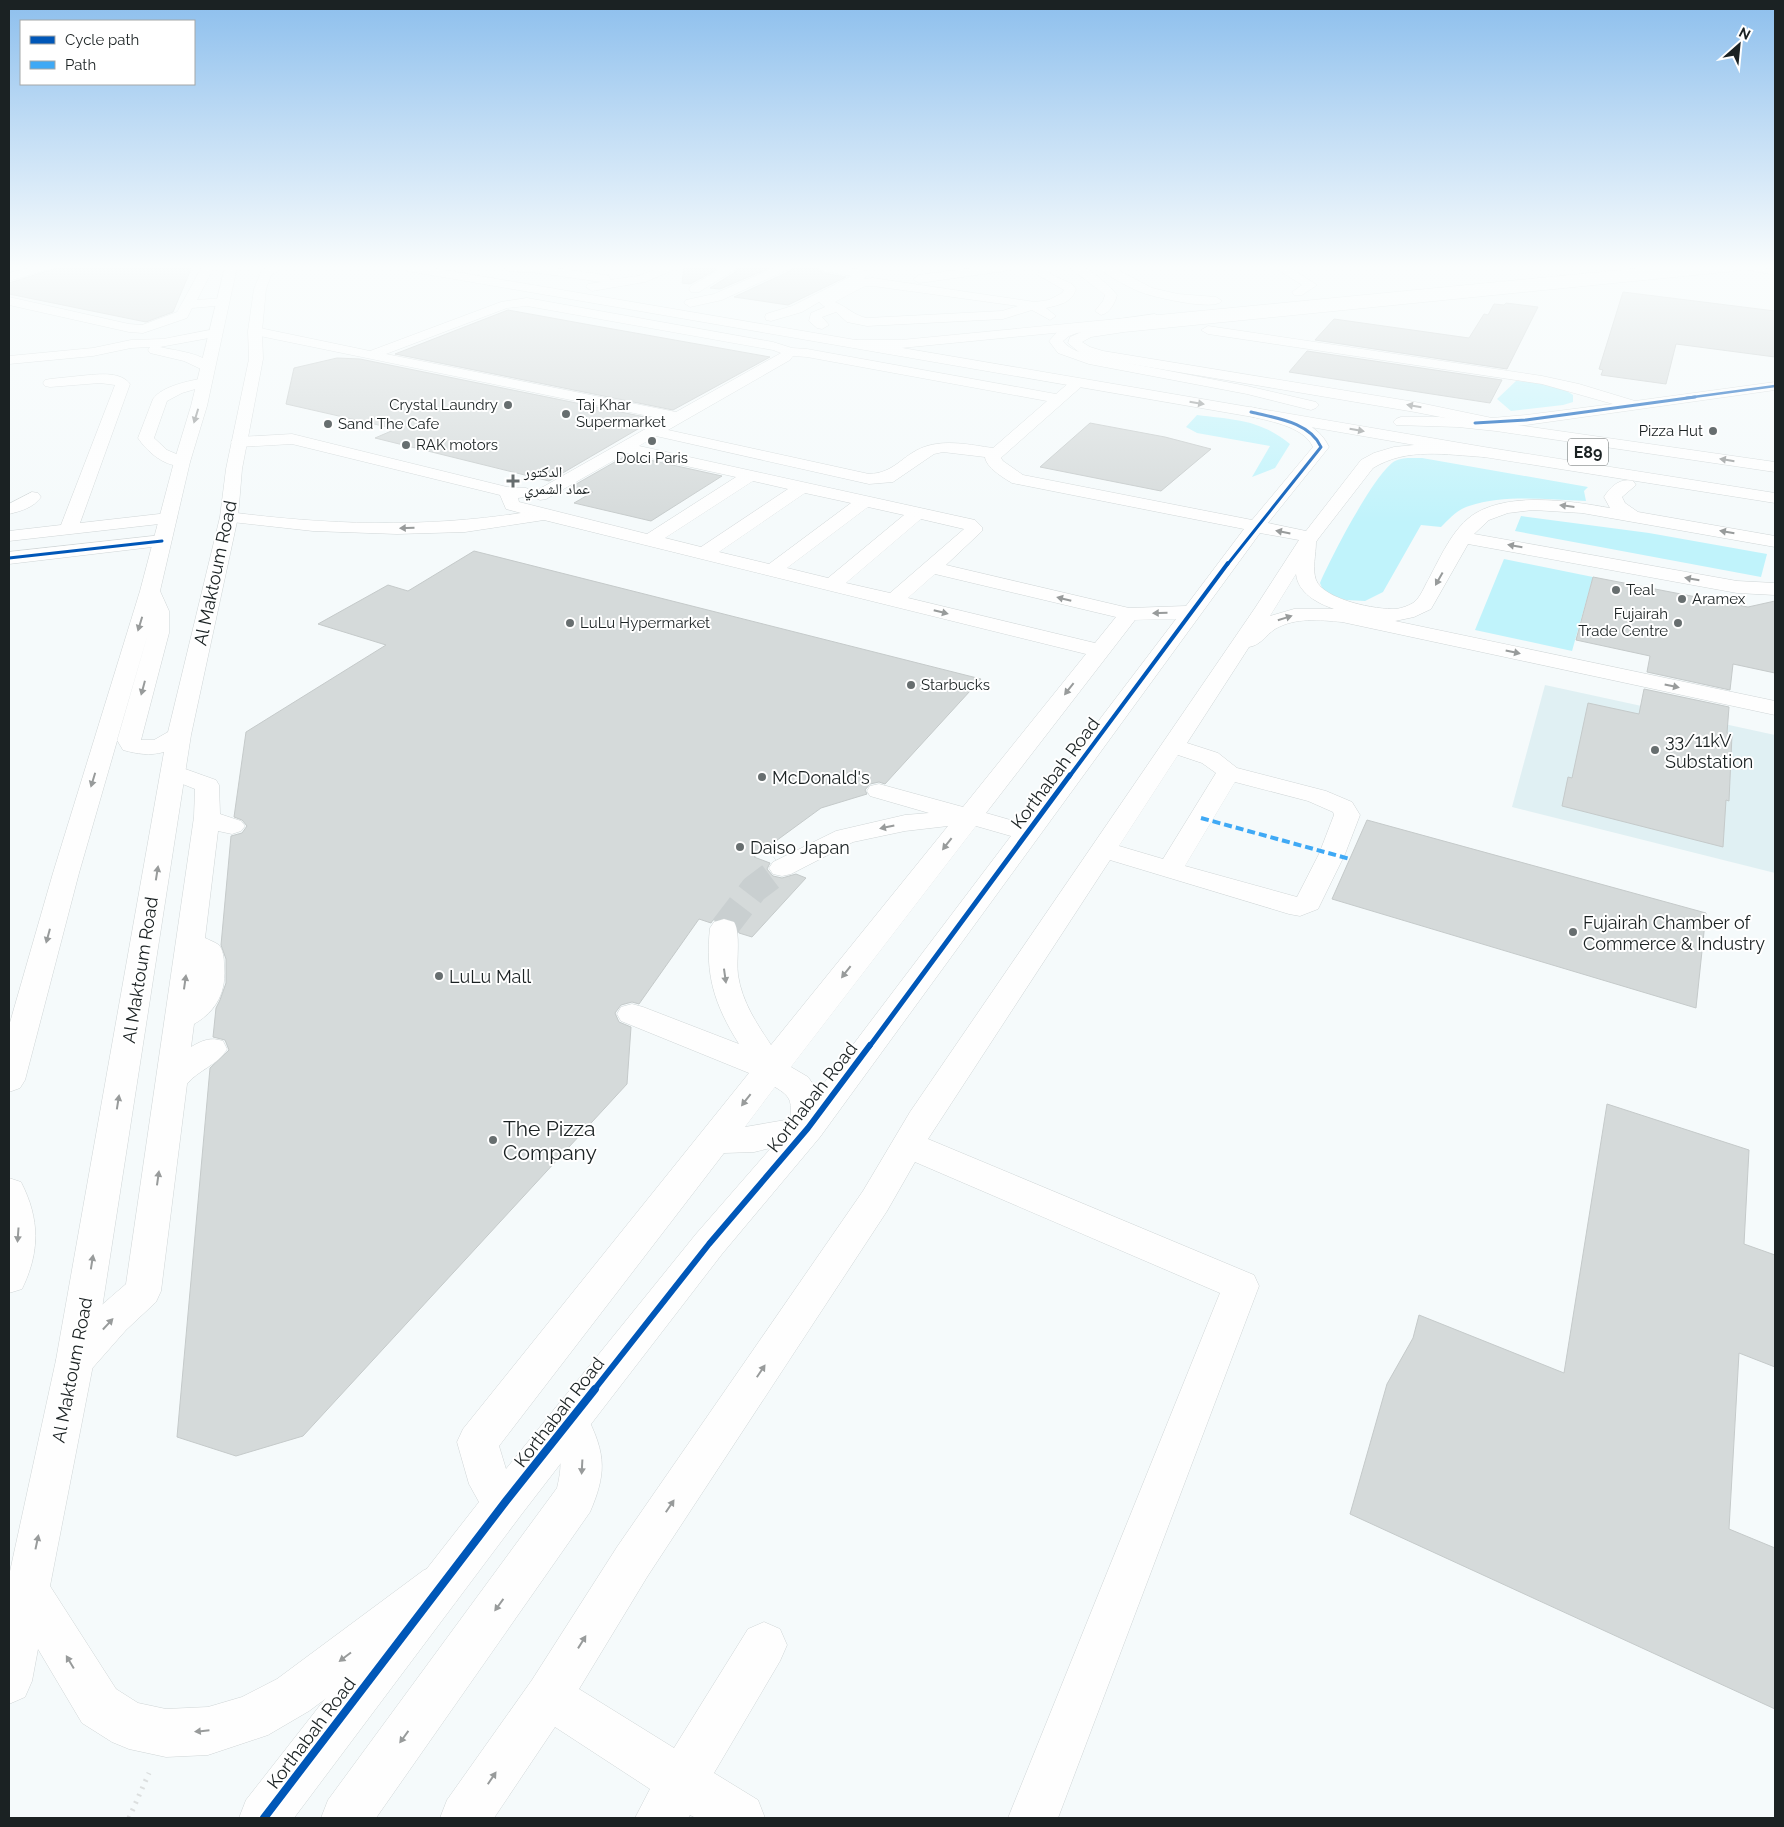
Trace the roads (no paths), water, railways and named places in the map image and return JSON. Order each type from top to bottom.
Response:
[{"type":"main road","points":[[9,360],[90,352]]},
{"type":"main road","points":[[165,352],[189,358],[206,374],[160,399],[146,438],[150,445],[163,454],[182,462]]},
{"type":"main road","name":"Al Maktoum Road","points":[[9,1080],[66,872],[150,592],[211,352]]},
{"type":"main road","name":"Al Maktoum Road","points":[[9,1681],[26,1589],[75,1360],[179,735],[229,517],[239,442],[262,352]]},
{"type":"main road","points":[[364,352],[678,417]]},
{"type":"main road","points":[[373,354],[378,352]]},
{"type":"main road","points":[[540,495],[627,448],[785,357],[789,352]]},
{"type":"main road","points":[[794,352],[808,353],[1059,399]]},
{"type":"main road","points":[[932,352],[930,355],[939,359]]},
{"type":"main road","points":[[959,352],[1178,389],[1270,400]]},
{"type":"main road","points":[[984,352],[1328,409],[1247,390],[1094,362],[1068,352]]},
{"type":"main road","points":[[1091,352],[1415,407],[1496,423]]},
{"type":"main road","points":[[1128,352],[1146,362]]},
{"type":"main road","points":[[1359,352],[1542,380],[1634,405]]},
{"type":"main road","name":"E89","points":[[905,353],[1484,452],[1775,498]]},
{"type":"main road","points":[[50,383],[107,378],[122,382],[123,384],[68,530]]},
{"type":"main road","points":[[1077,383],[997,453],[992,458],[995,462],[1012,476],[1256,527],[1309,540]]},
{"type":"main road","points":[[1475,424],[1553,416],[1775,386]]},
{"type":"main road","points":[[1588,391],[1590,411]]},
{"type":"main road","points":[[1732,392],[1758,401]]},
{"type":"main road","name":"Korthabah Road","points":[[264,1818],[506,1501],[710,1244],[808,1128],[1256,527],[1321,447],[1315,434],[1304,428],[1252,412]]},
{"type":"main road","points":[[1553,416],[1554,424],[1563,435]]},
{"type":"main road","points":[[108,422],[153,419]]},
{"type":"main road","name":"E89","points":[[1383,419],[1775,483]]},
{"type":"main road","points":[[1401,422],[1434,420],[1475,424],[1626,443],[1775,467]]},
{"type":"main road","points":[[654,431],[869,479],[888,478],[928,451],[942,447],[997,453]]},
{"type":"main road","points":[[239,442],[292,439],[507,492],[559,499]]},
{"type":"main road","points":[[627,448],[866,500],[969,524],[974,527],[974,531],[894,600]]},
{"type":"main road","points":[[465,1818],[548,1696],[632,1562],[875,1201],[908,1144],[1309,540],[1367,464],[1377,457],[1397,450],[1484,452],[1627,485],[1775,512]]},
{"type":"main road","points":[[651,531],[671,526],[751,475]]},
{"type":"main road","points":[[1627,485],[1617,490],[1613,497],[1618,506],[1632,516]]},
{"type":"main road","points":[[705,553],[802,487]]},
{"type":"main road","points":[[1060,503],[1074,490]]},
{"type":"main road","points":[[507,492],[512,505],[547,515],[651,531],[705,553],[894,600],[1075,623],[1129,614],[1192,612]]},
{"type":"main road","points":[[9,509],[20,506],[32,497]]},
{"type":"main road","points":[[774,570],[866,500]]},
{"type":"main road","points":[[1309,540],[1307,580],[1313,590],[1331,601],[1376,614],[1396,614],[1413,611],[1424,605],[1462,537],[1472,524],[1483,516],[1514,507],[1553,505],[1632,516],[1775,541]]},
{"type":"main road","points":[[833,584],[918,512]]},
{"type":"main road","points":[[229,517],[284,525],[352,529],[456,527],[547,515]]},
{"type":"main road","points":[[9,536],[168,518]]},
{"type":"main road","points":[[1462,537],[1738,587],[1775,589]]},
{"type":"main road","points":[[9,558],[162,540]]},
{"type":"main road","points":[[931,567],[1075,623],[1100,651]]},
{"type":"main road","points":[[150,592],[159,611],[159,633],[129,740],[131,745],[139,748],[150,748],[162,746],[179,735]]},
{"type":"main road","points":[[1424,605],[1440,625],[1462,638],[1480,645]]},
{"type":"main road","points":[[1232,656],[1269,624],[1288,617],[1312,613],[1342,616],[1775,708]]},
{"type":"main road","points":[[506,1501],[490,1484],[477,1442],[1129,614]]},
{"type":"main road","points":[[1103,850],[1289,905],[1300,907],[1308,903],[1332,854],[1347,815],[1343,807],[1317,796],[1228,774],[1222,764],[1210,757],[1172,746]]},
{"type":"main road","points":[[75,1360],[113,1318],[143,1291],[190,942],[220,822],[207,784],[174,772]]},
{"type":"main road","points":[[1169,870],[1228,774]]},
{"type":"main road","points":[[879,791],[1028,833]]},
{"type":"main road","points":[[782,868],[845,836],[905,823],[970,816]]},
{"type":"main road","points":[[724,928],[722,956],[727,990],[740,1021],[770,1069]]},
{"type":"main road","points":[[632,1014],[770,1069],[797,1085],[807,1100],[808,1128],[754,1139],[713,1141]]},
{"type":"main road","points":[[171,1082],[182,1068],[212,1049]]},
{"type":"main road","points":[[908,1144],[1241,1286],[1033,1818]]},
{"type":"main road","points":[[9,1192],[15,1204],[19,1221],[18,1241],[9,1278]]},
{"type":"main road","points":[[346,1818],[575,1498],[583,1470],[581,1444],[570,1422]]},
{"type":"main road","points":[[26,1589],[99,1706],[129,1725],[166,1733],[208,1731],[251,1718],[294,1695],[440,1586]]},
{"type":"main road","points":[[671,1801],[764,1644]]},
{"type":"main road","points":[[548,1696],[671,1801],[740,1818]]},
{"type":"tunnel","points":[[724,928],[754,889],[782,868]]},
{"type":"place","name":"Crystal Laundry","points":[[508,405]]},
{"type":"place","name":"Taj Khar Supermarket","points":[[566,414]]},
{"type":"place","name":"Sand The Cafe","points":[[328,424]]},
{"type":"place","name":"Pizza Hut","points":[[1713,431]]},
{"type":"place","name":"Dolci Paris","points":[[652,441]]},
{"type":"place","name":"RAK motors","points":[[406,445]]},
{"type":"place","name":"الدكتور عماد الشمري","points":[[513,481]]},
{"type":"place","name":"Teal","points":[[1616,590]]},
{"type":"place","name":"Aramex","points":[[1682,599]]},
{"type":"place","name":"LuLu Hypermarket","points":[[570,623]]},
{"type":"place","name":"Fujairah Trade Centre","points":[[1678,623]]},
{"type":"place","name":"Starbucks","points":[[911,685]]},
{"type":"place","name":"33/11kV Substation","points":[[1655,750]]},
{"type":"place","name":"McDonald's","points":[[762,777]]},
{"type":"place","name":"Daiso Japan","points":[[740,847]]},
{"type":"place","name":"Fujairah Chamber of Commerce & Industry","points":[[1573,932]]},
{"type":"place","name":"LuLu Mall","points":[[439,976]]},
{"type":"place","name":"The Pizza Company","points":[[493,1140]]}]
